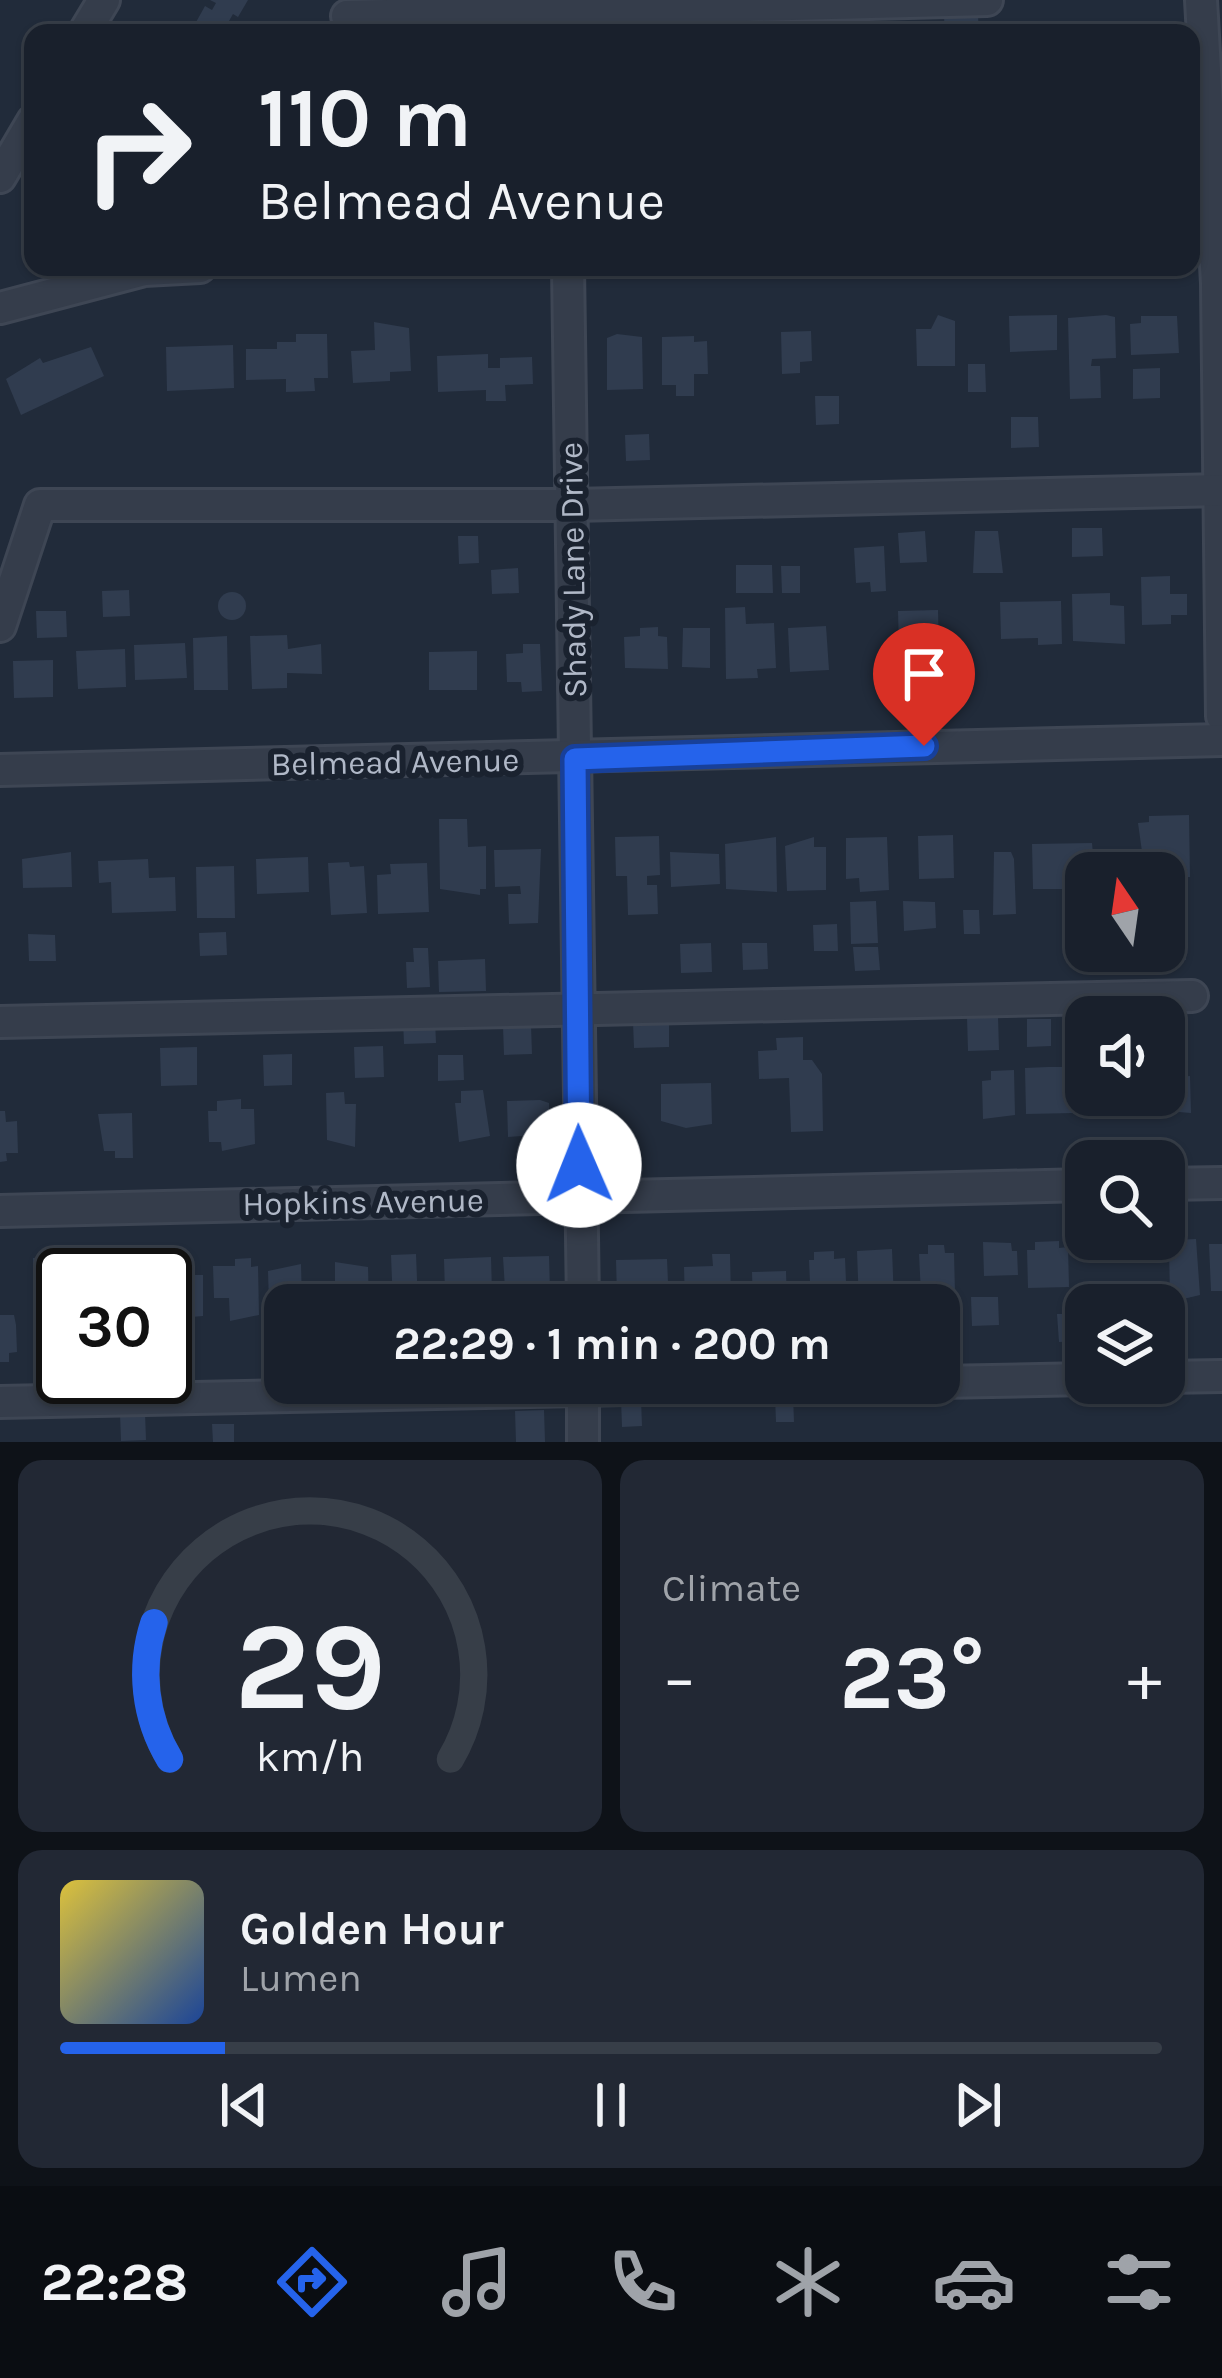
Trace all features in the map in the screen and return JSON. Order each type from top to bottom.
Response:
[{"type":"street","points":[[346,16],[987,0]]},
{"type":"street","points":[[1202,0],[1220,490],[1222,716]]},
{"type":"street","points":[[0,177],[24,136]]},
{"type":"street","points":[[0,308],[121,276]]},
{"type":"street","name":"Shady Lane Drive","points":[[568,276],[582,1284]]},
{"type":"street","points":[[0,626],[40,505],[573,506],[1220,490]]},
{"type":"street","name":"Belmead Avenue","points":[[0,770],[1222,740]]},
{"type":"street","points":[[0,1022],[1192,996]]},
{"type":"street","points":[[1185,1184],[1222,1183]]},
{"type":"street","name":"Hopkins Avenue","points":[[0,1211],[1065,1186]]},
{"type":"street","points":[[1185,1377],[1222,1376]]},
{"type":"street","points":[[960,1382],[1065,1379]]},
{"type":"street","points":[[0,1402],[264,1395]]},
{"type":"street","points":[[583,1404],[583,1442]]},
{"type":"building","points":[[210,0],[248,0],[238,17],[233,14],[229,21],[234,24],[195,24],[205,6],[212,10],[216,3]]},
{"type":"building","points":[[978,16],[978,24],[944,24],[944,17]]},
{"type":"building","points":[[938,315],[955,321],[955,366],[917,366],[916,329],[931,329]]},
{"type":"building","points":[[1057,315],[1057,350],[1010,352],[1009,316]]},
{"type":"building","points":[[1141,316],[1177,316],[1179,353],[1131,355],[1130,324],[1141,323]]},
{"type":"building","points":[[1115,317],[1116,358],[1092,359],[1091,366],[1100,366],[1101,398],[1070,399],[1068,318]]},
{"type":"building","points":[[374,322],[409,328],[411,371],[390,372],[390,381],[353,383],[351,351],[375,350]]},
{"type":"building","points":[[811,331],[812,361],[800,362],[800,373],[782,374],[781,332]]},
{"type":"building","points":[[296,334],[327,334],[328,378],[314,378],[315,391],[286,392],[286,379],[246,380],[246,349],[277,349],[277,342],[296,342]]},
{"type":"building","points":[[617,334],[642,337],[643,389],[607,390],[607,338]]},
{"type":"building","points":[[694,336],[694,342],[707,341],[708,374],[694,374],[694,396],[676,396],[676,385],[662,385],[662,337]]},
{"type":"building","points":[[233,345],[234,388],[167,391],[166,347]]},
{"type":"building","points":[[91,347],[104,376],[21,415],[6,379],[40,358],[43,363]]},
{"type":"building","points":[[488,354],[488,368],[500,368],[500,358],[532,357],[533,384],[505,385],[506,401],[486,401],[486,390],[438,392],[437,356]]},
{"type":"building","points":[[968,364],[985,364],[986,392],[968,392]]},
{"type":"building","points":[[1160,368],[1160,398],[1133,399],[1133,369]]},
{"type":"building","points":[[815,396],[839,396],[839,424],[816,425]]},
{"type":"building","points":[[1011,417],[1038,417],[1039,447],[1011,448]]},
{"type":"building","points":[[649,434],[650,460],[626,461],[625,435]]},
{"type":"building","points":[[1072,528],[1102,528],[1103,556],[1072,557]]},
{"type":"building","points":[[925,531],[927,562],[900,563],[898,533]]},
{"type":"building","points":[[975,531],[998,531],[1003,573],[973,573]]},
{"type":"building","points":[[458,536],[478,536],[479,563],[459,564]]},
{"type":"building","points":[[884,546],[886,591],[871,592],[870,582],[856,583],[854,548]]},
{"type":"building","points":[[736,565],[772,565],[773,593],[736,593]]},
{"type":"building","points":[[781,566],[800,566],[800,593],[782,593]]},
{"type":"building","points":[[518,568],[519,593],[492,594],[491,570]]},
{"type":"building","points":[[1170,576],[1170,594],[1187,594],[1187,615],[1171,615],[1171,624],[1142,625],[1141,577]]},
{"type":"building","points":[[129,590],[130,616],[103,617],[102,591]]},
{"type":"building","points":[[232,592],[242,596],[246,606],[242,616],[232,620],[222,616],[218,606],[222,596]]},
{"type":"building","points":[[1110,593],[1110,605],[1124,606],[1125,644],[1073,641],[1072,594]]},
{"type":"building","points":[[1061,601],[1062,644],[1038,645],[1038,638],[1001,639],[1000,602]]},
{"type":"building","points":[[745,607],[746,624],[774,623],[776,668],[757,669],[758,678],[726,679],[725,608]]},
{"type":"building","points":[[938,610],[939,647],[899,648],[898,611]]},
{"type":"building","points":[[36,611],[66,611],[67,637],[37,638]]},
{"type":"building","points":[[826,626],[829,670],[790,672],[788,628]]},
{"type":"building","points":[[658,627],[658,636],[667,637],[668,669],[625,668],[624,637],[640,636],[640,628]]},
{"type":"building","points":[[683,628],[710,628],[710,668],[682,667]]},
{"type":"building","points":[[287,635],[288,649],[321,644],[322,674],[287,673],[287,688],[252,689],[250,636]]},
{"type":"building","points":[[227,636],[228,690],[194,690],[193,638]]},
{"type":"building","points":[[185,643],[187,678],[135,680],[134,645]]},
{"type":"building","points":[[523,644],[540,644],[542,691],[522,692],[521,682],[507,682],[506,654],[523,653]]},
{"type":"building","points":[[125,649],[126,687],[78,689],[76,651]]},
{"type":"building","points":[[477,651],[477,690],[429,690],[429,652]]},
{"type":"building","points":[[53,660],[53,697],[14,698],[13,661]]},
{"type":"building","points":[[1189,815],[1190,877],[1185,877],[1185,852],[1142,852],[1138,823],[1149,822],[1149,816]]},
{"type":"building","points":[[439,819],[467,819],[468,847],[486,846],[486,889],[480,889],[480,895],[440,889]]},
{"type":"building","points":[[953,835],[954,878],[919,879],[918,836]]},
{"type":"building","points":[[659,836],[660,875],[647,876],[647,885],[657,885],[658,914],[628,915],[627,876],[616,876],[615,837]]},
{"type":"building","points":[[776,837],[777,892],[726,889],[725,844]]},
{"type":"building","points":[[814,837],[814,847],[826,847],[826,890],[787,891],[785,846]]},
{"type":"building","points":[[887,837],[889,890],[860,892],[859,878],[846,879],[846,838]]},
{"type":"building","points":[[1092,843],[1093,852],[1065,852],[1063,889],[1033,889],[1032,844]]},
{"type":"building","points":[[541,849],[538,923],[509,924],[508,894],[521,894],[520,886],[495,887],[494,850]]},
{"type":"building","points":[[71,852],[72,887],[23,888],[22,859]]},
{"type":"building","points":[[670,852],[719,854],[720,884],[671,887]]},
{"type":"building","points":[[994,852],[1011,852],[1014,859],[1016,914],[993,915]]},
{"type":"building","points":[[308,857],[309,892],[257,894],[256,859]]},
{"type":"building","points":[[148,859],[149,878],[175,877],[176,911],[112,913],[111,882],[99,883],[98,861]]},
{"type":"building","points":[[349,862],[350,867],[364,866],[367,913],[331,915],[328,863]]},
{"type":"building","points":[[427,863],[429,912],[378,914],[377,875],[391,874],[390,864]]},
{"type":"building","points":[[234,866],[235,918],[197,918],[196,867]]},
{"type":"building","points":[[876,901],[878,943],[851,944],[850,902]]},
{"type":"building","points":[[903,901],[935,902],[936,928],[904,931]]},
{"type":"building","points":[[963,910],[979,910],[980,934],[964,934]]},
{"type":"building","points":[[837,924],[838,951],[814,951],[813,925]]},
{"type":"building","points":[[226,932],[227,955],[200,956],[199,933]]},
{"type":"building","points":[[28,934],[55,935],[56,961],[29,961]]},
{"type":"building","points":[[711,943],[712,972],[681,973],[680,944]]},
{"type":"building","points":[[742,943],[767,943],[768,969],[743,970]]},
{"type":"building","points":[[853,947],[878,947],[880,970],[855,971]]},
{"type":"building","points":[[413,948],[428,948],[430,987],[407,988],[406,962],[414,962]]},
{"type":"building","points":[[485,959],[486,991],[439,992],[438,961]]},
{"type":"building","points":[[998,1016],[999,1050],[968,1051],[967,1017]]},
{"type":"building","points":[[1027,1019],[1051,1019],[1051,1046],[1027,1047]]},
{"type":"building","points":[[403,1020],[435,1020],[436,1043],[404,1044]]},
{"type":"building","points":[[669,1021],[669,1047],[634,1048],[633,1022]]},
{"type":"building","points":[[531,1025],[532,1054],[504,1055],[503,1026]]},
{"type":"building","points":[[803,1037],[803,1060],[812,1060],[822,1074],[823,1131],[791,1132],[789,1078],[759,1079],[758,1051],[777,1050],[776,1038]]},
{"type":"building","points":[[383,1046],[384,1077],[355,1078],[354,1047]]},
{"type":"building","points":[[197,1047],[197,1085],[161,1086],[160,1048]]},
{"type":"building","points":[[292,1054],[292,1085],[264,1086],[263,1055]]},
{"type":"building","points":[[438,1055],[463,1055],[464,1080],[438,1081]]},
{"type":"building","points":[[1065,1067],[1065,1113],[1026,1114],[1025,1068]]},
{"type":"building","points":[[1014,1070],[1015,1115],[983,1119],[982,1081],[991,1080],[991,1071]]},
{"type":"building","points":[[1185,1076],[1190,1076],[1191,1113],[1185,1113]]},
{"type":"building","points":[[711,1083],[712,1124],[686,1128],[661,1121],[661,1084]]},
{"type":"building","points":[[483,1090],[490,1136],[459,1142],[455,1103],[461,1103],[461,1091]]},
{"type":"building","points":[[344,1092],[345,1104],[356,1104],[355,1147],[327,1140],[326,1093]]},
{"type":"building","points":[[241,1099],[241,1109],[254,1109],[255,1144],[222,1151],[221,1142],[209,1142],[208,1111],[217,1111],[217,1101]]},
{"type":"building","points":[[507,1101],[549,1103],[550,1134],[508,1137]]},
{"type":"building","points":[[0,1111],[5,1111],[6,1122],[17,1121],[18,1153],[6,1153],[7,1161],[0,1162]]},
{"type":"building","points":[[132,1113],[133,1158],[115,1158],[115,1151],[104,1151],[98,1114]]},
{"type":"building","points":[[1196,1239],[1200,1295],[1185,1299],[1185,1284],[1170,1284],[1169,1260],[1185,1260],[1185,1240]]},
{"type":"building","points":[[1059,1241],[1059,1248],[1065,1247],[1069,1284],[1065,1287],[1028,1288],[1027,1250],[1035,1250],[1035,1242]]},
{"type":"building","points":[[983,1242],[1011,1243],[1012,1251],[1017,1251],[1018,1275],[984,1276]]},
{"type":"building","points":[[1209,1244],[1222,1244],[1222,1291],[1211,1291]]},
{"type":"building","points":[[928,1245],[944,1245],[945,1253],[954,1253],[955,1284],[920,1284],[919,1254],[928,1254]]},
{"type":"building","points":[[892,1249],[893,1284],[858,1284],[857,1251]]},
{"type":"building","points":[[834,1251],[834,1259],[845,1258],[846,1284],[810,1284],[809,1260],[814,1260],[814,1252]]},
{"type":"building","points":[[416,1254],[417,1284],[392,1284],[391,1255]]},
{"type":"building","points":[[712,1254],[730,1254],[731,1284],[684,1284],[684,1267],[713,1266]]},
{"type":"building","points":[[549,1256],[550,1284],[505,1284],[503,1257]]},
{"type":"building","points":[[491,1257],[492,1284],[445,1284],[444,1259]]},
{"type":"building","points":[[36,1258],[36,1332],[33,1332]]},
{"type":"building","points":[[251,1258],[251,1267],[258,1266],[259,1315],[230,1321],[229,1298],[214,1298],[213,1266],[235,1266],[235,1259]]},
{"type":"building","points":[[667,1259],[668,1284],[617,1284],[616,1260]]},
{"type":"building","points":[[335,1262],[368,1267],[368,1284],[335,1284]]},
{"type":"building","points":[[301,1264],[302,1284],[268,1284],[268,1271]]},
{"type":"building","points":[[786,1271],[786,1284],[752,1284],[752,1272]]},
{"type":"building","points":[[192,1275],[203,1275],[203,1316],[192,1317]]},
{"type":"building","points":[[971,1297],[998,1297],[999,1325],[972,1326]]},
{"type":"building","points":[[1057,1314],[1065,1314],[1065,1342],[1059,1342]]},
{"type":"building","points":[[0,1315],[14,1315],[16,1325],[17,1352],[9,1353],[9,1362],[0,1362]]},
{"type":"building","points":[[621,1404],[641,1404],[642,1426],[622,1427]]},
{"type":"building","points":[[775,1404],[793,1404],[794,1422],[776,1422]]},
{"type":"building","points":[[544,1410],[545,1442],[516,1442],[515,1411]]},
{"type":"building","points":[[145,1412],[146,1440],[121,1441],[120,1413]]},
{"type":"building","points":[[212,1424],[234,1424],[234,1442],[213,1442]]},
{"type":"route","points":[[579,1165],[575,759],[924,746]]}]
